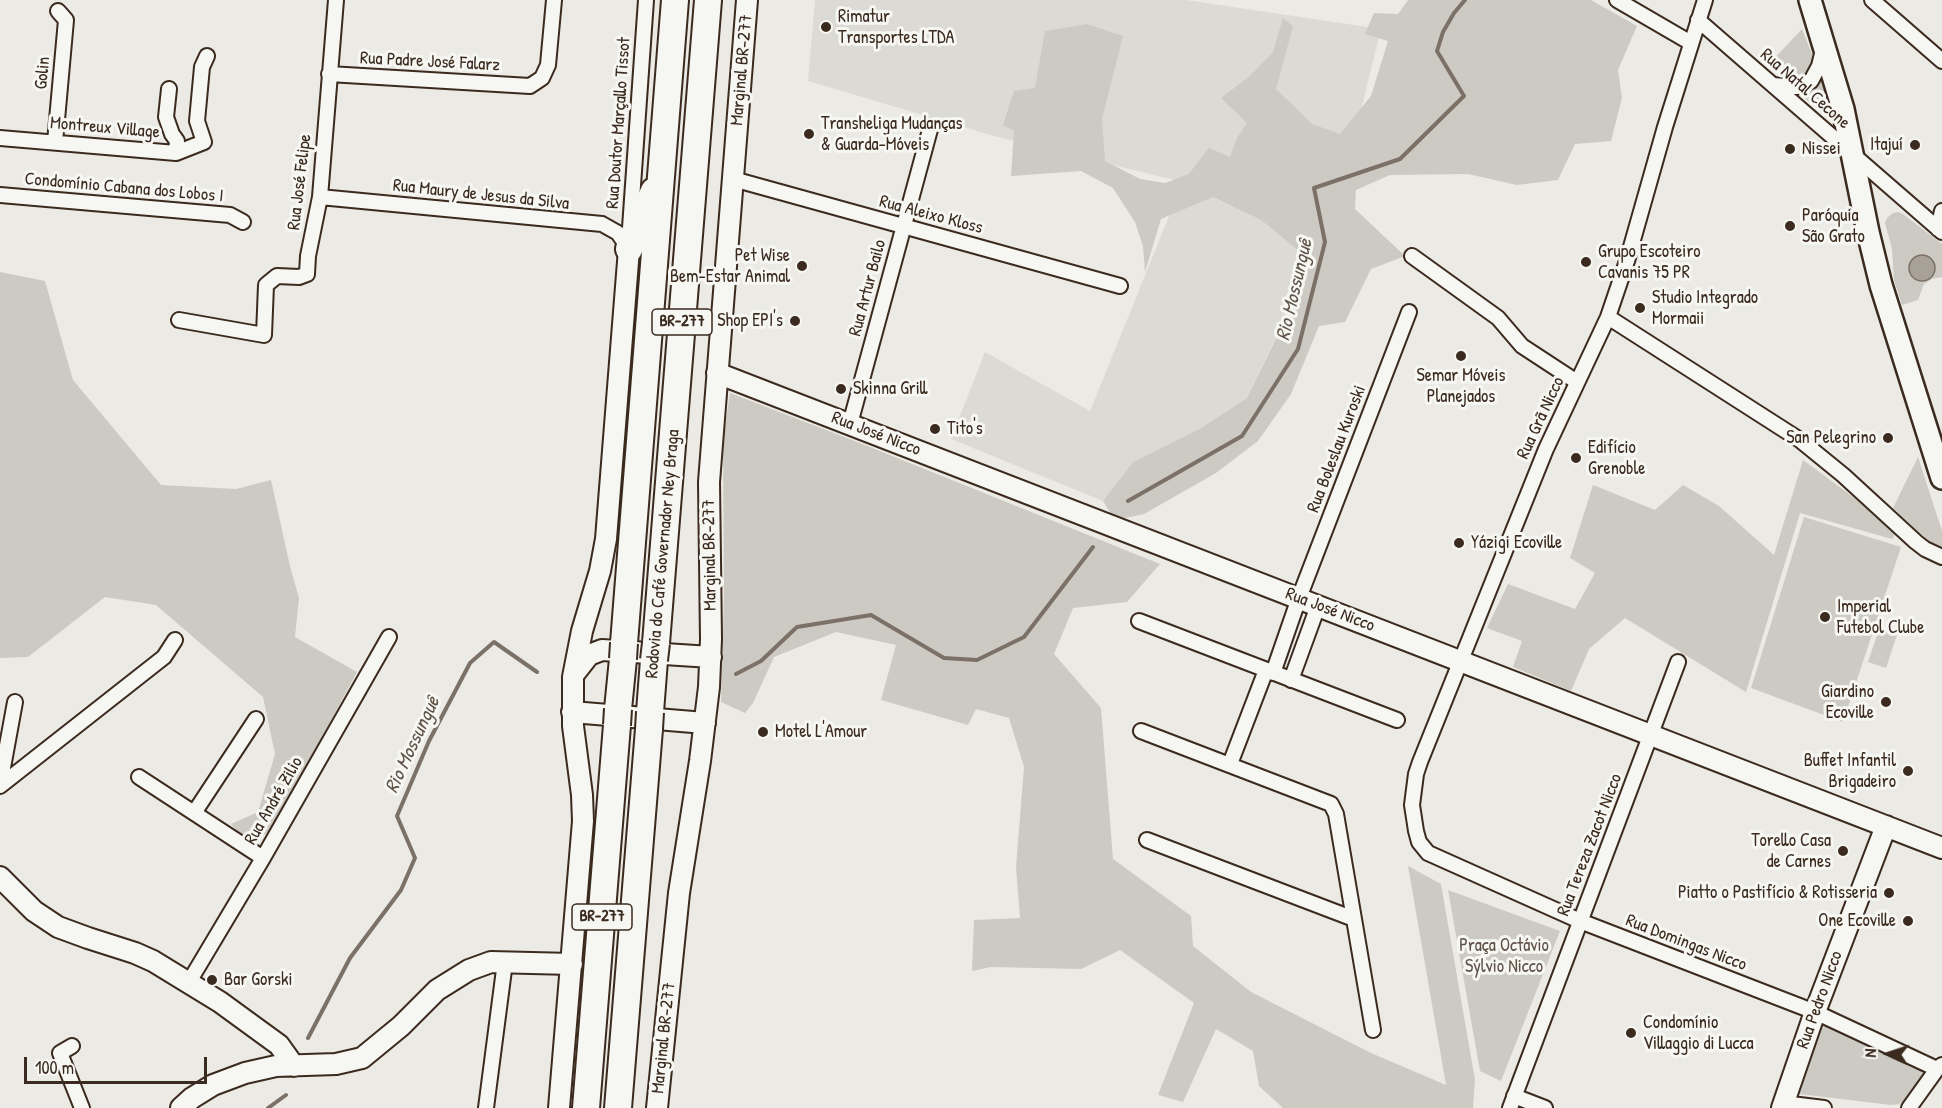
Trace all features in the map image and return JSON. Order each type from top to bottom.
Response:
[{"type":"highway","name":"Rodovia do Café Governador Ney Braga","points":[[586,1108],[675,0]]},
{"type":"highway","name":"Rodovia do Café Governador Ney Braga","points":[[618,1108],[708,0]]},
{"type":"highway","points":[[629,249],[662,174]]},
{"type":"main road","points":[[1810,0],[1843,109],[1881,285],[1942,478]]},
{"type":"street","name":"Rua José Felipe","points":[[180,320],[264,335],[266,285],[277,276],[299,277],[307,274],[308,256],[320,197],[328,74],[336,0]]},
{"type":"street","name":"Rua Padre José Falarz","points":[[328,74],[530,86],[542,78],[548,65],[554,0]]},
{"type":"street","name":"Rua Doutor Marçallo Tissot","points":[[629,249],[646,0]]},
{"type":"street","name":"Marginal BR-277","points":[[657,1108],[679,893],[705,723],[711,657],[709,482],[747,0]]},
{"type":"street","points":[[1617,0],[1691,43]]},
{"type":"street","name":"Rua Grã Nicco","points":[[1422,848],[1416,831],[1412,805],[1416,774],[1545,449],[1608,317],[1705,0]]},
{"type":"street","points":[[1872,0],[1942,61]]},
{"type":"street","name":"Golin","points":[[55,142],[66,20],[58,11]]},
{"type":"street","name":"Rua Natal Cecone","points":[[1698,20],[1940,230]]},
{"type":"street","points":[[1773,85],[1796,87],[1811,81],[1819,66],[1824,41]]},
{"type":"street","name":"Montreux Village","points":[[0,138],[176,153],[204,142],[197,121],[202,67],[207,56]]},
{"type":"street","points":[[169,88],[166,117],[172,135],[177,141],[176,153]]},
{"type":"street","name":"Rua Artur Bailo","points":[[850,424],[931,126]]},
{"type":"street","name":"Rua Aleixo Kloss","points":[[733,179],[1120,286]]},
{"type":"street","name":"Condomínio Cabana dos Lobos I","points":[[0,195],[230,215],[243,222]]},
{"type":"street","name":"Rua Maury de Jesus da Silva","points":[[320,197],[602,224],[618,233],[629,249]]},
{"type":"street","points":[[1940,230],[1942,211]]},
{"type":"street","points":[[559,1108],[583,808],[572,712],[573,676],[582,631],[600,572],[606,538],[629,249]]},
{"type":"street","points":[[1412,256],[1498,318],[1522,346],[1577,382]]},
{"type":"street","name":"Rua Boleslau Kuroski","points":[[1230,765],[1299,598],[1409,312]]},
{"type":"street","points":[[1608,317],[1800,440],[1843,475],[1925,549],[1942,557]]},
{"type":"street","name":"Rua José Nicco","points":[[717,373],[1942,848]]},
{"type":"street","points":[[1291,680],[1318,606]]},
{"type":"street","points":[[1139,621],[1397,720]]},
{"type":"street","name":"Rua André Zilio","points":[[189,982],[263,858],[389,637]]},
{"type":"street","points":[[0,785],[164,657],[175,640]]},
{"type":"street","points":[[573,676],[589,655],[602,650],[711,657]]},
{"type":"street","name":"Rua Tereza Zacot Nicco","points":[[1512,1102],[1678,662]]},
{"type":"street","points":[[0,785],[15,702]]},
{"type":"street","points":[[572,712],[705,723]]},
{"type":"street","points":[[194,813],[256,719]]},
{"type":"street","points":[[1141,731],[1331,804],[1336,814],[1373,1030]]},
{"type":"street","points":[[139,777],[263,858]]},
{"type":"street","name":"Rua Pedro Nicco","points":[[1782,1106],[1886,826]]},
{"type":"street","points":[[1147,840],[1354,919]]},
{"type":"street","name":"Rua Domingas Nicco","points":[[1422,848],[1428,853],[1580,921],[1815,1012],[1939,1067]]},
{"type":"street","points":[[0,877],[34,911],[58,927],[135,953],[189,982],[279,1045],[294,1066]]},
{"type":"street","points":[[180,1108],[213,1085],[244,1073],[276,1066],[336,1065],[362,1058],[401,1026],[437,990],[469,970],[491,962],[572,964]]},
{"type":"street","points":[[486,1108],[505,962]]},
{"type":"street","points":[[72,1046],[60,1053],[82,1108]]},
{"type":"street","points":[[1909,1108],[1939,1067]]},
{"type":"street","points":[[1512,1102],[1545,1108]]},
{"type":"street","points":[[1782,1106],[1824,1108]]},
{"type":"shaded area","points":[[815,0],[1186,0],[1381,29],[1334,219],[994,136],[808,81]]},
{"type":"shaded area","points":[[1213,197],[1261,220],[1301,253],[1285,318],[1247,398],[1201,428],[1133,462],[1103,501],[951,439],[985,352],[1090,411],[1176,199]]},
{"type":"shaded area","points":[[1922,255],[1931,259],[1935,268],[1931,277],[1922,281],[1913,277],[1909,268],[1913,259]]},
{"type":"green space","points":[[1408,0],[1591,0],[1637,26],[1618,70],[1622,98],[1611,141],[1575,144],[1558,180],[1517,185],[1468,174],[1390,175],[1356,190],[1355,209],[1405,256],[1371,269],[1345,322],[1319,326],[1291,394],[1258,441],[1216,473],[1144,514],[1115,520],[1103,501],[1133,462],[1201,428],[1247,398],[1287,316],[1301,253],[1261,220],[1213,197],[1161,219],[1145,272],[1143,246],[1135,222],[1113,188],[1081,171],[1011,176],[1014,131],[1003,125],[1014,91],[1035,88],[1045,31],[1087,24],[1123,36],[1102,119],[1105,161],[1140,179],[1165,183],[1189,174],[1209,148],[1230,157],[1237,138],[1247,123],[1221,98],[1250,76],[1273,52],[1283,18],[1293,26],[1276,89],[1312,124],[1340,134],[1371,96],[1388,41],[1365,34],[1374,13],[1398,14]]},
{"type":"green space","points":[[1802,29],[1813,57],[1813,68],[1802,79],[1792,81],[1785,79],[1769,64]]},
{"type":"green space","points":[[1823,74],[1835,122],[1796,91],[1813,84]]},
{"type":"green space","points":[[1898,212],[1942,244],[1942,277],[1924,284],[1918,300],[1902,305],[1894,280],[1892,249],[1885,223],[1887,218]]},
{"type":"green space","points":[[0,272],[45,281],[73,380],[161,485],[236,489],[271,480],[299,598],[295,637],[357,672],[272,829],[249,846],[231,824],[258,812],[275,754],[263,697],[156,605],[105,597],[28,657],[0,658]]},
{"type":"green space","points":[[730,393],[1160,564],[1127,602],[1073,608],[1054,654],[1101,708],[1113,859],[1191,916],[1193,946],[1251,992],[1371,1053],[1446,1085],[1408,866],[1441,884],[1475,1080],[1473,1108],[1283,1108],[1259,1086],[1253,1051],[1216,1029],[1183,1102],[1158,1095],[1194,1003],[1120,950],[1081,969],[991,967],[972,971],[974,920],[1020,918],[1016,867],[1024,767],[1009,718],[976,709],[968,725],[881,700],[896,645],[836,632],[774,657],[753,703],[745,713],[721,702],[724,596],[723,441]]},
{"type":"green space","points":[[1918,457],[1942,531],[1942,548],[1929,541],[1893,508]]},
{"type":"green space","points":[[1803,460],[1898,530],[1892,539],[1800,513],[1746,692],[1625,618],[1589,649],[1571,691],[1513,667],[1522,641],[1487,628],[1508,584],[1575,609],[1595,573],[1570,558],[1593,485],[1655,510],[1683,485],[1719,506],[1774,555]]},
{"type":"green space","name":"Imperial Futebol Clube","points":[[1804,517],[1901,547],[1843,722],[1751,688]]},
{"type":"green space","points":[[1879,629],[1897,635],[1886,668],[1868,662]]},
{"type":"green space","name":"Praça Octávio Sýlvio Nicco","points":[[1448,890],[1560,931],[1501,1081],[1480,1071]]},
{"type":"green space","points":[[1821,1023],[1925,1072],[1906,1099],[1899,1104],[1799,1094]]},
{"type":"waterway","name":"Rio Mossunguê","points":[[1128,501],[1242,436],[1298,349],[1325,242],[1314,188],[1400,159],[1464,96],[1437,51],[1443,32],[1465,0]]},
{"type":"waterway","name":"Rio Mossunguê","points":[[736,674],[761,661],[797,627],[871,615],[944,658],[977,660],[1024,637],[1093,547]]},
{"type":"waterway","name":"Rio Mossunguê","points":[[308,1038],[350,958],[401,890],[415,858],[397,816],[429,741],[470,663],[494,642],[537,672]]},
{"type":"waterway","name":"Rio Mossunguê","points":[[268,1108],[286,1095]]},
{"type":"place","name":"Rimatur Transportes LTDA","points":[[826,27]]},
{"type":"place","name":"Transheliga Mudanças & Guarda-Móveis","points":[[809,134]]},
{"type":"place","name":"Itajuí","points":[[1915,145]]},
{"type":"place","name":"Nissei","points":[[1790,149]]},
{"type":"place","name":"Paróquia São Grato","points":[[1790,226]]},
{"type":"place","name":"Grupo Escoteiro Cavanis 75 PR","points":[[1586,262]]},
{"type":"place","name":"Pet Wise Bem-Estar Animal","points":[[802,266]]},
{"type":"place","name":"Studio Integrado Mormaii","points":[[1640,308]]},
{"type":"place","name":"Shop EPI's","points":[[795,321]]},
{"type":"place","name":"Semar Móveis Planejados","points":[[1461,356]]},
{"type":"place","name":"Skinna Grill","points":[[841,389]]},
{"type":"place","name":"Tito's","points":[[935,429]]},
{"type":"place","name":"San Pelegrino","points":[[1888,438]]},
{"type":"place","name":"Edifício Grenoble","points":[[1576,458]]},
{"type":"place","name":"Yázigi Ecoville","points":[[1459,543]]},
{"type":"place","name":"Imperial Futebol Clube","points":[[1825,617]]},
{"type":"place","name":"Giardino Ecoville","points":[[1886,702]]},
{"type":"place","name":"Motel L'Amour","points":[[763,732]]},
{"type":"place","name":"Buffet Infantil Brigadeiro","points":[[1908,771]]},
{"type":"place","name":"Torello Casa de Carnes","points":[[1843,851]]},
{"type":"place","name":"Piatto o Pastifício & Rotisseria","points":[[1889,893]]},
{"type":"place","name":"One Ecoville","points":[[1908,921]]},
{"type":"place","name":"Bar Gorski","points":[[212,980]]},
{"type":"place","name":"Condomínio Villaggio di Lucca","points":[[1631,1033]]}]
